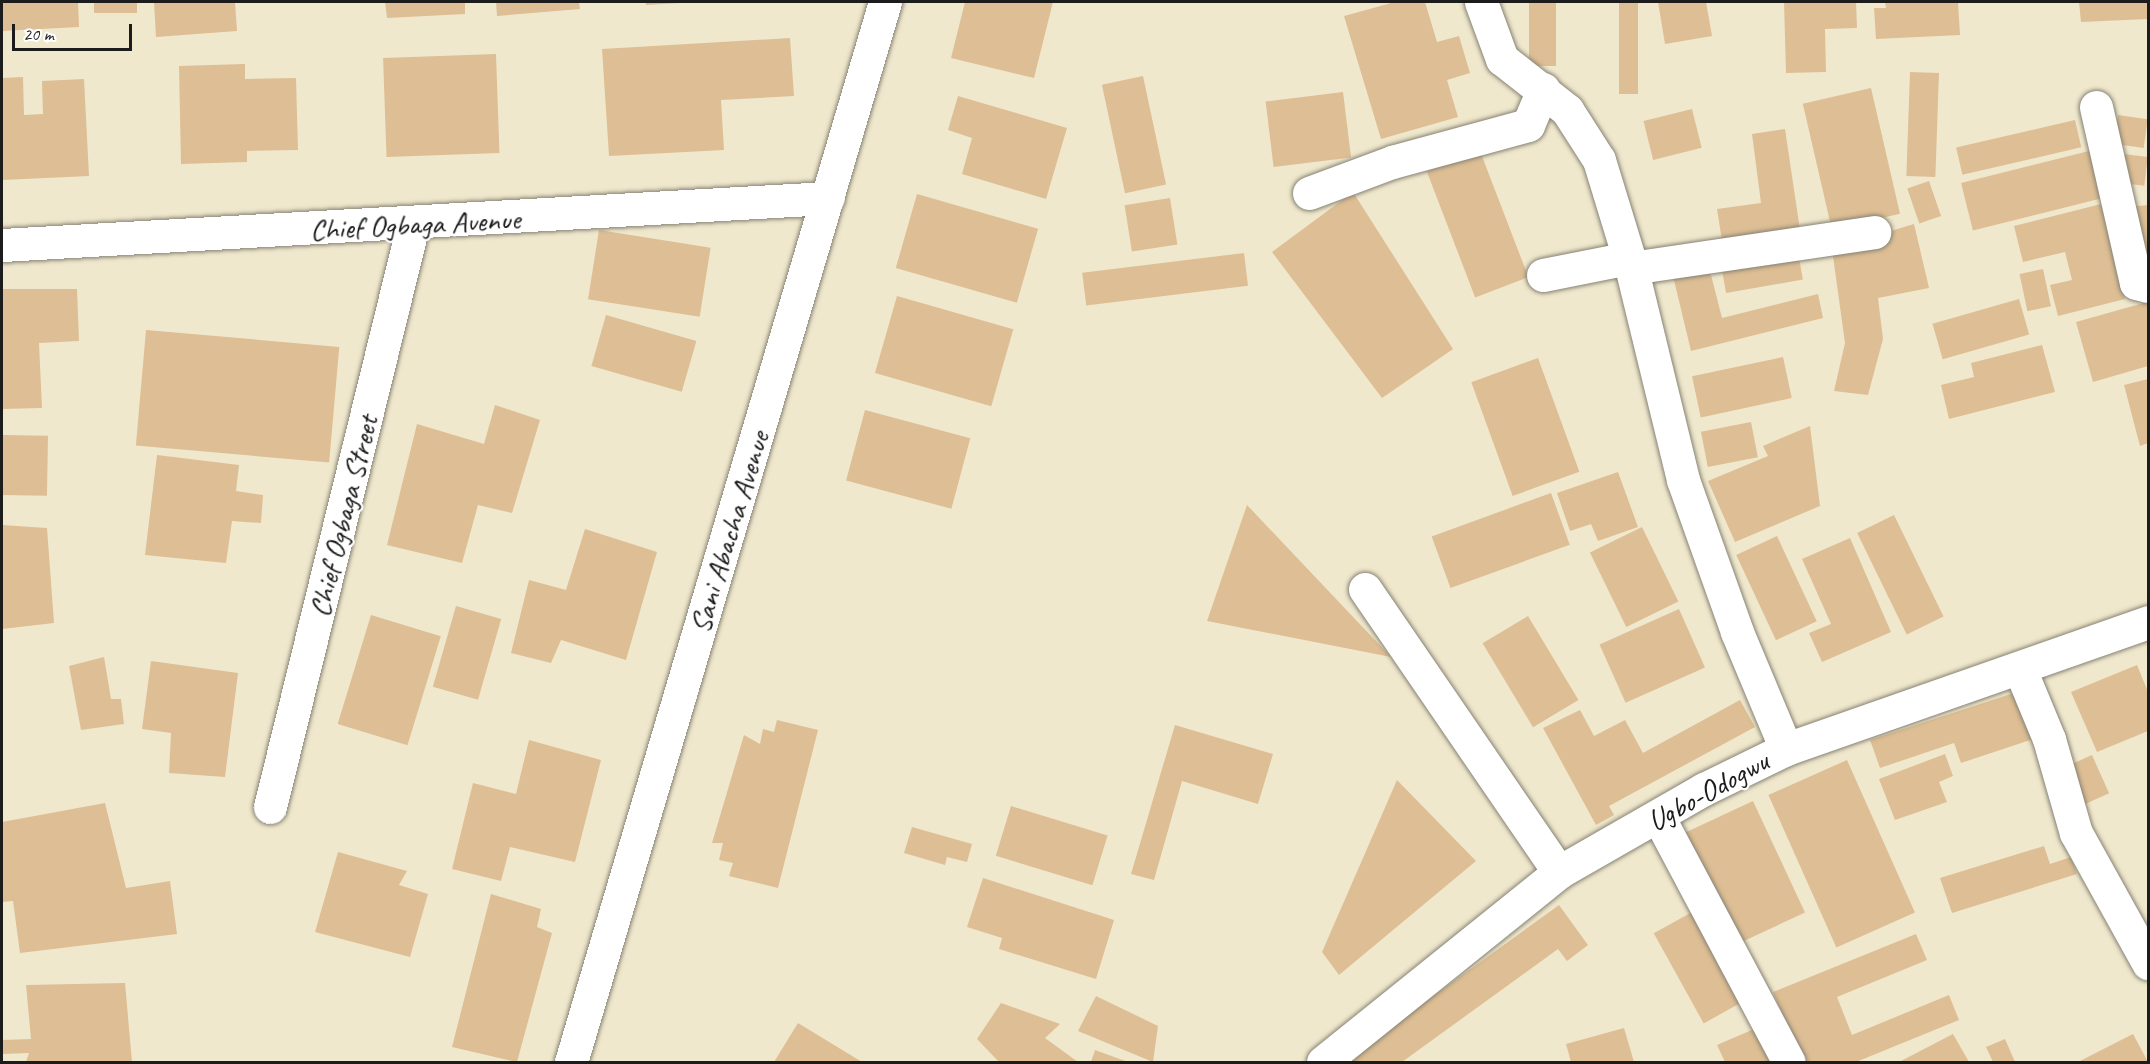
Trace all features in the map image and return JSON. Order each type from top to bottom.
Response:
[{"type":"street","name":"Sani Abacha Avenue","points":[[571,1062],[885,2]]},
{"type":"street","points":[[1481,2],[1502,59],[1544,89],[1567,110],[1599,160],[1630,263],[1683,480],[1737,633],[1786,749]]},
{"type":"street","points":[[1309,193],[1392,162],[1528,125],[1544,89]]},
{"type":"street","points":[[2096,107],[2136,283],[2148,286]]},
{"type":"street","name":"Chief Ogbaga Avenue","points":[[2,245],[413,225],[828,198]]},
{"type":"street","name":"Chief Ogbaga Street","points":[[270,807],[413,225]]},
{"type":"street","points":[[1543,275],[1874,232]]},
{"type":"street","points":[[1365,589],[1558,872]]},
{"type":"street","name":"Ugbo-Odogwu","points":[[1323,1062],[1558,872],[1659,818],[1704,789],[1786,749],[2020,669],[2148,622]]},
{"type":"street","points":[[2020,669],[2049,739],[2076,833],[2148,963]]},
{"type":"street","points":[[1659,818],[1789,1062]]},
{"type":"building","points":[[2,2],[78,2],[79,27],[2,31]]},
{"type":"building","points":[[94,2],[137,2],[137,13],[94,13]]},
{"type":"building","points":[[154,2],[235,2],[237,31],[156,37]]},
{"type":"building","points":[[385,2],[465,2],[465,14],[387,18]]},
{"type":"building","points":[[496,2],[579,2],[580,9],[497,16]]},
{"type":"building","points":[[646,2],[680,2],[680,3],[646,5]]},
{"type":"building","points":[[965,2],[1053,2],[1034,78],[951,58]]},
{"type":"building","points":[[1395,2],[1425,2],[1437,42],[1459,36],[1470,73],[1447,80],[1458,117],[1381,139],[1344,16]]},
{"type":"building","points":[[1529,2],[1556,2],[1556,66],[1529,66]]},
{"type":"building","points":[[1619,2],[1638,2],[1638,94],[1619,94]]},
{"type":"building","points":[[1658,2],[1706,2],[1712,36],[1665,44]]},
{"type":"building","points":[[1784,2],[1856,2],[1857,28],[1825,29],[1826,72],[1786,73]]},
{"type":"building","points":[[1885,2],[1958,2],[1960,35],[1876,39],[1874,8],[1886,8]]},
{"type":"building","points":[[2079,2],[2148,2],[2148,19],[2081,22]]},
{"type":"building","points":[[790,38],[794,96],[721,100],[724,150],[609,156],[602,49]]},
{"type":"building","points":[[496,54],[499,153],[387,157],[383,58]]},
{"type":"building","points":[[245,64],[245,79],[296,78],[298,150],[247,151],[247,162],[181,164],[179,66]]},
{"type":"building","points":[[1910,72],[1939,73],[1935,177],[1906,176]]},
{"type":"building","points":[[1143,76],[1166,185],[1125,193],[1102,85]]},
{"type":"building","points":[[23,77],[24,115],[43,114],[42,81],[84,79],[89,176],[2,180],[2,78]]},
{"type":"building","points":[[1871,88],[1900,214],[1832,229],[1803,104]]},
{"type":"building","points":[[1343,92],[1351,158],[1274,167],[1266,102]]},
{"type":"building","points":[[958,96],[1067,128],[1046,199],[962,174],[972,138],[948,130]]},
{"type":"building","points":[[1692,109],[1702,148],[1653,160],[1643,121]]},
{"type":"building","points":[[2118,115],[2148,119],[2144,148],[2114,144]]},
{"type":"building","points":[[2075,120],[2081,147],[1962,175],[1956,147]]},
{"type":"building","points":[[1785,129],[1800,230],[1722,241],[1717,209],[1761,203],[1752,134]]},
{"type":"building","points":[[2093,150],[2105,198],[1973,230],[1961,183]]},
{"type":"building","points":[[1480,151],[1528,277],[1475,297],[1427,171]]},
{"type":"building","points":[[2124,154],[2148,157],[2144,186],[2120,183]]},
{"type":"building","points":[[1929,181],[1941,216],[1919,223],[1907,188]]},
{"type":"building","points":[[1353,192],[1453,349],[1382,398],[1272,252]]},
{"type":"building","points":[[917,194],[1038,229],[1017,303],[896,268]]},
{"type":"building","points":[[1170,198],[1177,244],[1132,252],[1125,205]]},
{"type":"building","points":[[2101,204],[2125,299],[2058,316],[2050,285],[2072,280],[2065,252],[2023,262],[2014,226]]},
{"type":"building","points":[[2148,205],[2148,261],[2136,263],[2129,207]]},
{"type":"building","points":[[1914,224],[1929,288],[1878,298],[1883,339],[1868,395],[1834,391],[1845,343],[1832,249]]},
{"type":"building","points":[[599,230],[711,248],[700,317],[588,299]]},
{"type":"building","points":[[1798,252],[1803,280],[1726,293],[1721,266]]},
{"type":"building","points":[[1244,253],[1248,286],[1086,306],[1082,273]]},
{"type":"building","points":[[1709,267],[1722,318],[1818,294],[1823,318],[1691,351],[1673,276]]},
{"type":"building","points":[[2043,269],[2051,306],[2027,311],[2020,274]]},
{"type":"building","points":[[2,289],[77,289],[79,341],[39,343],[42,408],[2,409]]},
{"type":"building","points":[[897,296],[1013,329],[991,406],[875,373]]},
{"type":"building","points":[[2019,299],[2029,335],[1943,359],[1932,324]]},
{"type":"building","points":[[2147,302],[2148,366],[2093,382],[2076,322]]},
{"type":"building","points":[[606,315],[696,341],[682,392],[591,366]]},
{"type":"building","points":[[146,330],[339,347],[329,462],[136,446]]},
{"type":"building","points":[[2042,345],[2055,392],[1949,419],[1941,385],[1974,377],[1971,363]]},
{"type":"building","points":[[1783,357],[1792,398],[1701,417],[1692,376]]},
{"type":"building","points":[[1538,358],[1579,472],[1513,496],[1471,382]]},
{"type":"building","points":[[2148,379],[2148,443],[2140,446],[2124,385]]},
{"type":"building","points":[[495,405],[540,420],[512,513],[478,505],[462,563],[387,545],[417,424],[484,444]]},
{"type":"building","points":[[865,410],[970,438],[951,509],[846,481]]},
{"type":"building","points":[[1751,422],[1758,457],[1708,467],[1701,432]]},
{"type":"building","points":[[1810,426],[1820,506],[1735,542],[1708,481],[1768,456],[1763,446]]},
{"type":"building","points":[[2,435],[48,436],[47,496],[2,495]]},
{"type":"building","points":[[157,455],[239,465],[236,491],[263,495],[261,523],[232,521],[226,563],[145,555]]},
{"type":"building","points":[[1618,472],[1638,527],[1598,541],[1591,524],[1570,531],[1557,493]]},
{"type":"building","points":[[1551,493],[1570,545],[1450,588],[1432,536]]},
{"type":"building","points":[[1247,505],[1391,657],[1207,621]]},
{"type":"building","points":[[1894,515],[1944,617],[1907,635],[1857,533]]},
{"type":"building","points":[[2,525],[47,528],[54,623],[2,629]]},
{"type":"building","points":[[1642,527],[1678,602],[1626,627],[1590,552]]},
{"type":"building","points":[[585,529],[657,552],[626,660],[561,640],[551,663],[511,653],[529,580],[566,590]]},
{"type":"building","points":[[1777,536],[1817,621],[1776,640],[1736,555]]},
{"type":"building","points":[[1850,538],[1891,632],[1822,662],[1809,633],[1831,624],[1802,559]]},
{"type":"building","points":[[456,606],[501,619],[478,700],[433,687]]},
{"type":"building","points":[[1679,609],[1705,667],[1626,703],[1600,644]]},
{"type":"building","points":[[371,615],[441,636],[407,745],[338,724]]},
{"type":"building","points":[[1528,616],[1578,700],[1533,727],[1483,643]]},
{"type":"building","points":[[104,657],[111,699],[121,699],[124,724],[81,730],[69,666]]},
{"type":"building","points":[[151,661],[238,673],[225,777],[169,773],[171,733],[142,729]]},
{"type":"building","points":[[2137,665],[2148,692],[2148,731],[2097,752],[2071,692]]},
{"type":"building","points":[[2020,691],[2036,738],[1961,763],[1954,743],[1880,768],[1870,740]]},
{"type":"building","points":[[1740,700],[1755,727],[1609,806],[1614,815],[1596,825],[1543,728],[1580,710],[1594,736],[1625,720],[1643,753]]},
{"type":"building","points":[[777,720],[818,730],[778,888],[729,876],[733,863],[719,860],[723,843],[712,843],[744,735],[760,744],[763,729],[774,732]]},
{"type":"building","points":[[1175,725],[1273,754],[1258,804],[1182,781],[1154,880],[1131,874]]},
{"type":"building","points":[[529,740],[601,760],[575,862],[510,847],[501,881],[452,869],[473,783],[516,794]]},
{"type":"building","points":[[1945,754],[1953,776],[1939,782],[1947,802],[1895,820],[1879,779]]},
{"type":"building","points":[[2092,755],[2109,793],[2085,804],[2068,766]]},
{"type":"building","points":[[1847,760],[1915,913],[1836,948],[1768,795]]},
{"type":"building","points":[[1397,780],[1476,861],[1339,975],[1322,952]]},
{"type":"building","points":[[1753,801],[1805,912],[1738,944],[1686,832]]},
{"type":"building","points":[[105,803],[126,888],[170,881],[177,934],[20,953],[13,901],[2,902],[2,822]]},
{"type":"building","points":[[1011,806],[1108,836],[1092,885],[996,856]]},
{"type":"building","points":[[912,827],[972,844],[967,862],[947,857],[945,865],[904,853]]},
{"type":"building","points":[[2044,846],[2050,864],[2071,857],[2077,874],[1952,913],[1940,878]]},
{"type":"building","points":[[338,852],[407,871],[399,885],[428,894],[410,957],[315,932]]},
{"type":"building","points":[[983,878],[1114,920],[1096,979],[999,949],[1002,938],[967,927]]},
{"type":"building","points":[[491,894],[541,909],[537,927],[552,933],[517,1062],[452,1047]]},
{"type":"building","points":[[1559,905],[1588,945],[1567,961],[1558,949],[1402,1062],[1342,1062]]},
{"type":"building","points":[[1694,911],[1744,1001],[1704,1023],[1654,933]]},
{"type":"building","points":[[1916,934],[1927,960],[1837,997],[1852,1035],[1949,995],[1959,1020],[1856,1062],[1802,1062],[1773,992]]},
{"type":"building","points":[[125,983],[132,1062],[26,1062],[29,1053],[2,1054],[2,1040],[31,1039],[26,985]]},
{"type":"building","points":[[1096,996],[1158,1026],[1153,1062],[1078,1031]]},
{"type":"building","points":[[1001,1003],[1060,1024],[1045,1038],[1078,1062],[999,1062],[977,1039]]},
{"type":"building","points":[[798,1023],[862,1062],[774,1062]]},
{"type":"building","points":[[1761,1026],[1777,1062],[1725,1062],[1717,1045]]},
{"type":"building","points":[[1624,1028],[1634,1062],[1571,1062],[1566,1044]]},
{"type":"building","points":[[1953,1034],[1969,1062],[1899,1062]]},
{"type":"building","points":[[2133,1034],[2148,1062],[2078,1062]]},
{"type":"building","points":[[2005,1039],[2015,1062],[1993,1062],[1986,1047]]},
{"type":"building","points":[[1095,1050],[1128,1062],[1091,1062]]}]
